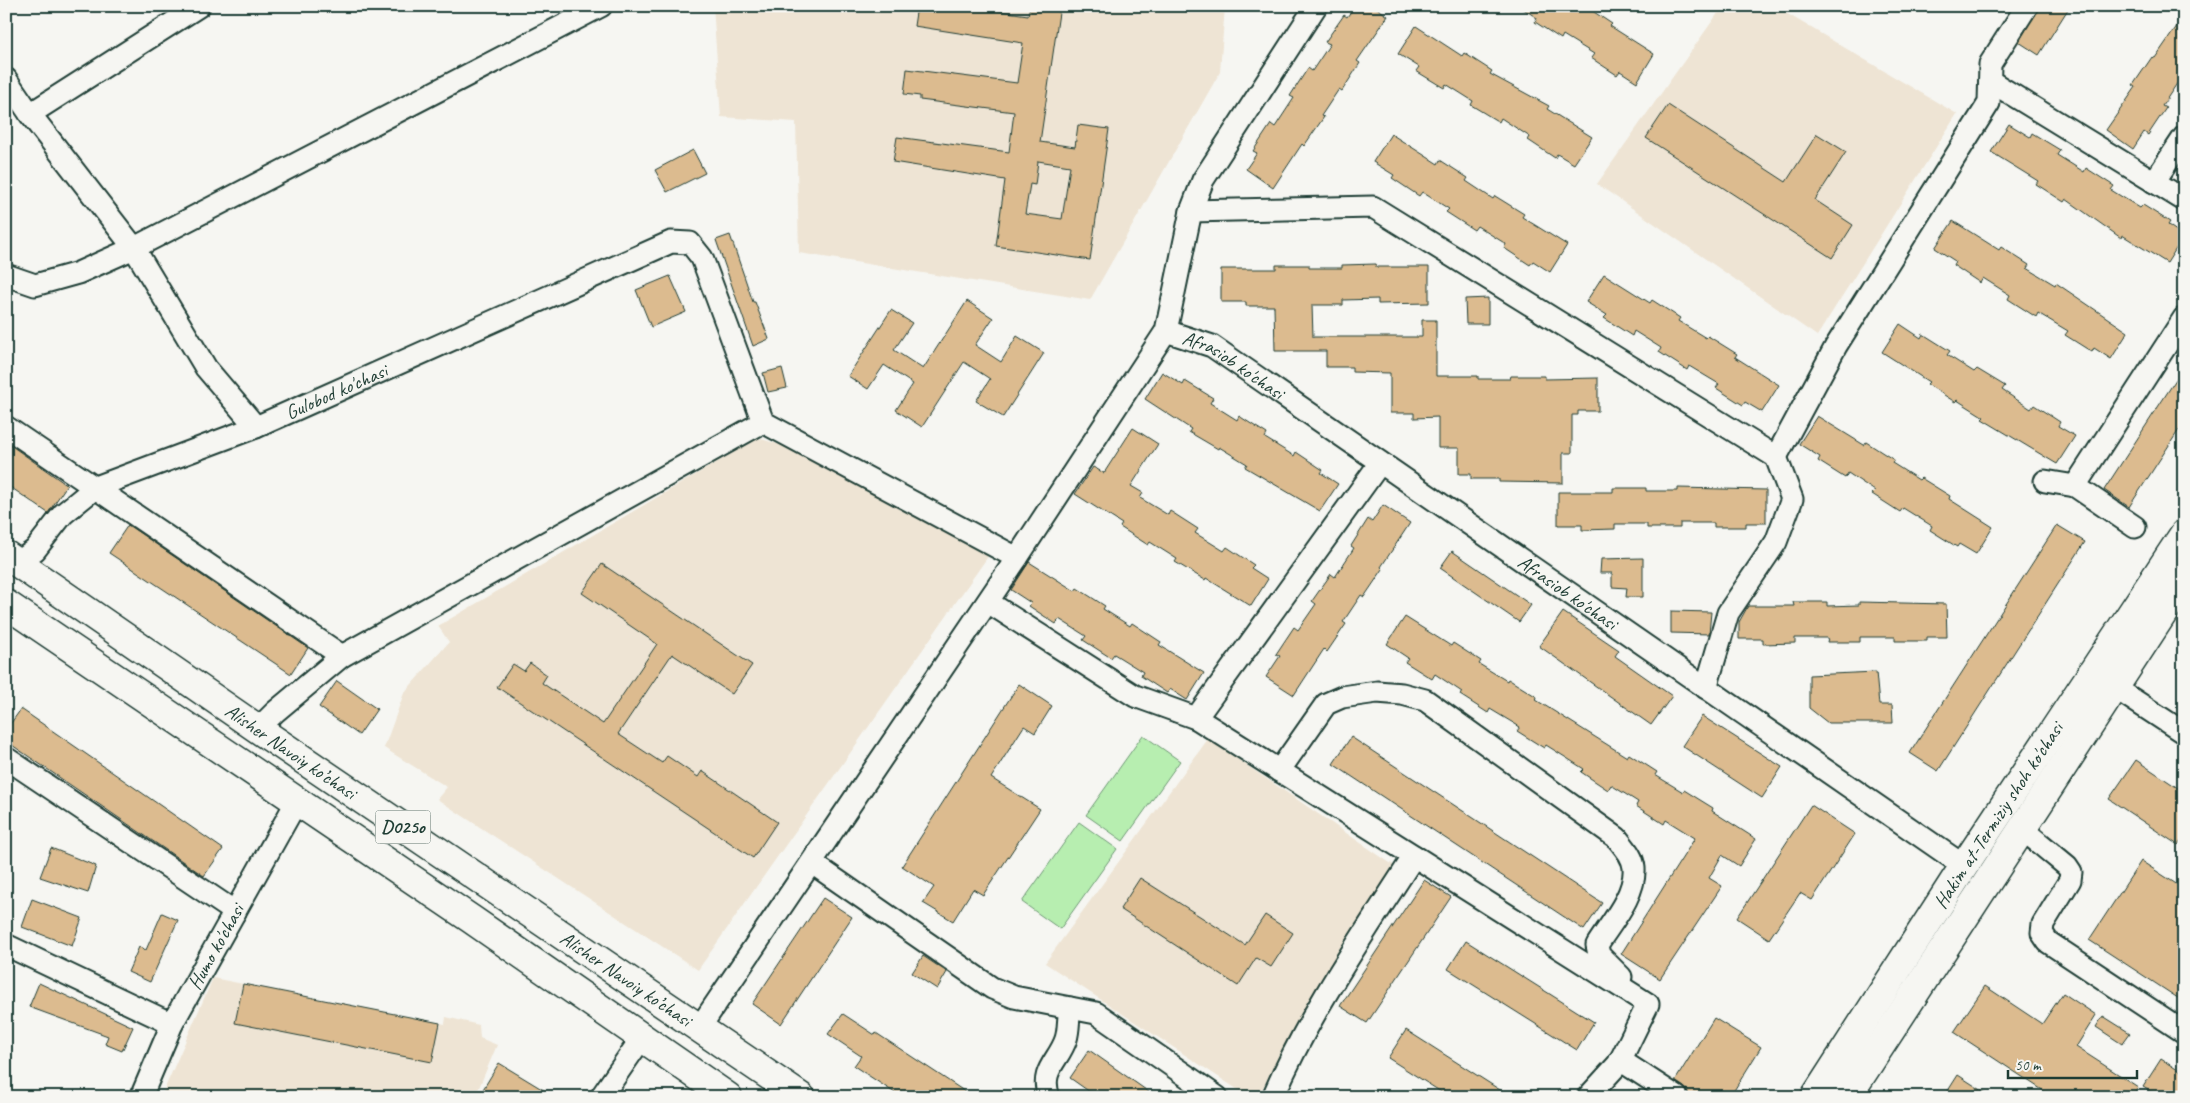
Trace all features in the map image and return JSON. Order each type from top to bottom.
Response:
[{"type":"main road","name":"Hakim at-Termiziy shoh ko'chasi","points":[[1815,1097],[1964,866],[2184,534]]},
{"type":"main road","name":"Alisher Navoiy ko’chasi","points":[[12,559],[258,729],[801,1097]]},
{"type":"main road","name":"Hakim at-Termiziy shoh ko'chasi","points":[[1847,1097],[2184,581]]},
{"type":"main road","name":"Alisher Navoiy ko’chasi","points":[[6,604],[471,919],[641,1039],[728,1097]]},
{"type":"street","points":[[30,114],[199,6]]},
{"type":"street","points":[[6,275],[35,286],[78,273],[134,248],[601,6]]},
{"type":"street","points":[[700,1027],[988,602],[1166,331],[1191,211],[1203,180],[1316,6]]},
{"type":"street","points":[[1776,457],[1836,346],[1989,103],[1990,64],[2028,6]]},
{"type":"street","points":[[6,79],[30,114],[134,248],[206,368],[256,427]]},
{"type":"street","points":[[1990,81],[2184,200]]},
{"type":"street","points":[[2154,182],[2184,137]]},
{"type":"street","points":[[1191,211],[1373,207],[1776,457],[1792,499],[1776,542],[1728,612],[1706,688]]},
{"type":"street","name":"Gulobod ko'chasi","points":[[12,559],[35,550],[64,514],[96,487],[256,427],[671,242],[690,243],[702,258],[763,422]]},
{"type":"street","points":[[2075,486],[2184,318]]},
{"type":"street","name":"Afrasiob ko'chasi","points":[[1166,331],[1212,346],[1964,866]]},
{"type":"street","points":[[258,729],[275,712],[342,656],[763,422],[1017,558]]},
{"type":"street","points":[[6,427],[342,656]]},
{"type":"street","points":[[1196,718],[1380,462]]},
{"type":"street","points":[[2044,481],[2075,486],[2136,527]]},
{"type":"street","points":[[988,602],[1136,696],[1196,718],[1648,1004],[1620,1060],[1588,1097]]},
{"type":"street","points":[[2114,687],[2184,733]]},
{"type":"street","points":[[1279,770],[1326,704],[1342,697],[1376,692],[1402,694],[1425,700],[1617,838],[1630,855],[1634,869],[1631,886],[1624,902],[1597,945],[1599,954],[1625,980],[1633,994]]},
{"type":"street","points":[[6,758],[235,912]]},
{"type":"street","name":"Humo ko'chasi","points":[[141,1097],[172,1024],[297,801]]},
{"type":"street","points":[[2021,828],[2067,866],[2071,872],[2070,880],[2043,924],[2042,933],[2048,942],[2184,1032]]},
{"type":"street","points":[[1273,1097],[1284,1072],[1325,997],[1414,856]]},
{"type":"street","points":[[812,863],[992,988],[1014,997],[1096,1013],[1217,1097]]},
{"type":"street","points":[[6,945],[172,1024]]},
{"type":"street","points":[[1049,1097],[1046,1088],[1048,1074],[1066,1039],[1070,1008]]},
{"type":"street","points":[[601,1097],[641,1039]]},
{"type":"street","points":[[1620,1060],[1676,1097]]},
{"type":"shaded area","points":[[713,6],[1225,6],[1220,72],[1090,300],[799,253],[796,122],[721,117]]},
{"type":"shaded area","points":[[1723,6],[1774,6],[1957,114],[1817,336],[1597,184]]},
{"type":"shaded area","points":[[758,438],[804,452],[989,555],[698,970],[437,799],[447,787],[384,748],[404,693],[449,642],[438,626]]},
{"type":"shaded area","points":[[1208,739],[1399,869],[1257,1097],[1249,1097],[1045,963]]},
{"type":"shaded area","points":[[213,978],[445,1024],[446,1017],[479,1025],[480,1038],[497,1045],[475,1097],[161,1097]]},
{"type":"green space","points":[[1143,735],[1180,761],[1123,841],[1086,815]]},
{"type":"green space","points":[[1079,822],[1117,849],[1060,929],[1022,902]]},
{"type":"building","points":[[917,6],[964,6],[1028,15],[1030,6],[1060,6],[1040,142],[1075,147],[1078,125],[1109,129],[1090,260],[996,246],[1005,180],[893,162],[897,137],[1009,152],[1014,112],[920,100],[920,96],[904,94],[907,69],[1017,83],[1023,43],[914,26]],"holes":[[[1038,161],[1070,166],[1062,219],[1025,214],[1030,184],[1035,185]]]},
{"type":"building","points":[[1355,6],[1374,6],[1388,16],[1357,61],[1360,63],[1342,91],[1339,89],[1321,116],[1324,117],[1304,146],[1302,144],[1273,188],[1246,169],[1257,153],[1253,151],[1271,124],[1275,127],[1294,98],[1290,96],[1308,68],[1312,71],[1330,44],[1325,42],[1344,15],[1347,17]]},
{"type":"building","points":[[1519,6],[1585,6],[1612,24],[1610,26],[1654,54],[1637,82],[1620,71],[1617,75],[1591,58],[1594,54],[1563,35],[1561,39],[1535,22],[1537,18]]},
{"type":"building","points":[[2039,6],[2070,6],[2039,55],[2019,42]]},
{"type":"building","points":[[2184,16],[2184,73],[2162,106],[2166,108],[2148,135],[2144,132],[2133,149],[2106,130],[2136,87],[2133,85],[2152,57],[2155,58]]},
{"type":"building","points":[[1416,26],[1462,56],[1464,53],[1492,71],[1490,74],[1549,106],[1547,109],[1592,137],[1574,164],[1557,154],[1555,158],[1528,140],[1530,137],[1501,118],[1499,122],[1471,105],[1473,101],[1446,84],[1444,88],[1416,71],[1419,67],[1398,54]]},
{"type":"building","points":[[1668,105],[1786,182],[1817,134],[1846,152],[1815,200],[1853,225],[1832,258],[1646,138]]},
{"type":"building","points":[[2009,124],[2030,137],[2032,133],[2060,150],[2057,155],[2084,172],[2086,168],[2114,186],[2111,190],[2140,208],[2143,205],[2170,222],[2168,225],[2184,236],[2167,263],[2122,235],[2121,238],[2066,199],[2064,202],[2036,184],[2038,181],[1991,152]]},
{"type":"building","points":[[1391,134],[1438,164],[1440,160],[1468,178],[1466,181],[1493,199],[1495,196],[1524,214],[1522,217],[1567,245],[1550,272],[1533,261],[1530,265],[1504,248],[1506,244],[1477,226],[1474,230],[1446,212],[1449,209],[1422,192],[1419,196],[1392,178],[1394,175],[1373,162]]},
{"type":"building","points":[[693,150],[705,173],[667,192],[655,170]]},
{"type":"building","points":[[1953,221],[1999,250],[2001,247],[2029,265],[2027,268],[2055,285],[2056,283],[2128,332],[2111,359],[2094,348],[2092,352],[2065,335],[2068,331],[2038,313],[2036,317],[2008,299],[2010,295],[1983,278],[1980,283],[1953,265],[1955,261],[1935,248]]},
{"type":"building","points":[[730,235],[753,302],[755,302],[769,339],[753,346],[716,240]]},
{"type":"building","points":[[1376,264],[1376,267],[1429,267],[1429,303],[1378,304],[1378,299],[1343,300],[1343,305],[1312,305],[1313,337],[1422,337],[1422,320],[1436,320],[1436,376],[1478,376],[1478,379],[1510,379],[1511,376],[1545,376],[1545,379],[1598,378],[1598,411],[1578,411],[1578,415],[1572,415],[1572,453],[1563,453],[1563,483],[1499,482],[1499,479],[1471,479],[1471,474],[1459,474],[1459,448],[1438,448],[1438,417],[1414,418],[1414,413],[1390,413],[1390,373],[1352,372],[1352,367],[1326,367],[1326,351],[1275,351],[1274,306],[1246,306],[1246,302],[1221,302],[1221,269],[1276,269],[1276,265],[1342,268],[1342,265]]},
{"type":"building","points":[[1604,274],[1650,303],[1652,300],[1680,318],[1678,321],[1706,338],[1708,336],[1737,354],[1735,357],[1779,385],[1762,412],[1745,402],[1743,405],[1716,388],[1719,384],[1689,366],[1687,370],[1659,352],[1661,348],[1634,331],[1632,336],[1604,318],[1607,315],[1586,302]]},
{"type":"building","points":[[670,276],[686,312],[651,327],[636,290]]},
{"type":"building","points":[[1488,298],[1488,324],[1466,324],[1465,299]]},
{"type":"building","points":[[967,301],[993,318],[975,345],[1001,362],[1017,336],[1044,353],[1003,417],[976,401],[990,379],[964,362],[922,427],[896,410],[913,384],[884,365],[868,389],[848,376],[891,310],[912,323],[894,350],[923,369]]},
{"type":"building","points":[[1900,324],[1921,338],[1923,334],[1950,351],[1947,355],[1974,372],[1977,369],[2005,386],[2002,390],[2031,409],[2034,405],[2060,422],[2058,426],[2075,436],[2057,464],[1982,419],[1984,417],[1957,400],[1955,402],[1927,384],[1929,382],[1882,352]]},
{"type":"building","points":[[2184,367],[2184,422],[2129,507],[2104,490]]},
{"type":"building","points":[[782,368],[787,388],[768,392],[763,373]]},
{"type":"building","points":[[1162,372],[1183,385],[1185,381],[1213,398],[1210,403],[1237,420],[1239,416],[1267,434],[1265,438],[1294,456],[1296,452],[1323,470],[1321,473],[1338,484],[1320,511],[1245,467],[1247,464],[1219,447],[1218,449],[1189,432],[1191,429],[1145,399]]},
{"type":"building","points":[[1817,416],[1864,445],[1866,442],[1894,460],[1892,463],[1950,496],[1949,499],[1993,527],[1976,554],[1959,544],[1957,547],[1930,530],[1932,526],[1903,508],[1900,512],[1872,494],[1875,491],[1848,473],[1845,478],[1818,461],[1820,457],[1799,444]]},
{"type":"building","points":[[1133,428],[1158,444],[1131,486],[1143,493],[1140,498],[1168,515],[1170,511],[1198,529],[1195,533],[1224,551],[1227,547],[1254,565],[1251,568],[1268,579],[1251,606],[1206,578],[1205,580],[1175,562],[1177,559],[1150,542],[1148,545],[1120,527],[1122,524],[1075,494],[1093,467],[1104,473]]},
{"type":"building","points":[[6,442],[67,485],[48,513],[6,484]]},
{"type":"building","points":[[1613,488],[1646,488],[1646,491],[1678,491],[1678,488],[1766,490],[1766,523],[1746,523],[1746,527],[1714,527],[1714,523],[1680,523],[1680,528],[1647,528],[1647,524],[1615,524],[1615,529],[1582,530],[1582,525],[1558,525],[1558,492],[1613,492]]},
{"type":"building","points":[[1383,505],[1410,523],[1381,567],[1383,569],[1364,597],[1361,595],[1343,622],[1346,624],[1327,652],[1324,649],[1294,695],[1266,677],[1280,656],[1276,654],[1294,627],[1298,630],[1316,604],[1312,601],[1331,574],[1335,577],[1354,548],[1351,546],[1368,519],[1372,522]]},
{"type":"building","points":[[128,525],[308,648],[291,674],[109,553]]},
{"type":"building","points":[[2057,525],[2085,542],[1938,771],[1910,753]]},
{"type":"building","points":[[1452,551],[1531,605],[1519,622],[1440,568]]},
{"type":"building","points":[[1643,558],[1643,597],[1626,597],[1627,588],[1612,587],[1612,573],[1600,573],[1601,559]]},
{"type":"building","points":[[1029,562],[1075,591],[1077,588],[1105,606],[1103,609],[1130,626],[1132,623],[1161,642],[1159,645],[1204,673],[1187,700],[1170,689],[1167,693],[1141,676],[1143,672],[1114,654],[1111,658],[1083,640],[1086,636],[1059,619],[1056,624],[1029,606],[1031,603],[1011,590]]},
{"type":"building","points":[[602,564],[752,665],[732,694],[672,654],[618,734],[662,763],[667,756],[698,777],[702,771],[777,822],[753,858],[497,687],[513,664],[524,671],[530,663],[547,675],[542,683],[603,724],[657,644],[582,593]]},
{"type":"building","points":[[1793,602],[1827,602],[1827,606],[1859,605],[1859,602],[1946,604],[1947,637],[1927,637],[1927,641],[1895,641],[1895,637],[1860,637],[1860,642],[1827,642],[1828,638],[1795,638],[1795,643],[1763,644],[1763,639],[1739,639],[1739,622],[1748,606],[1794,606]]},
{"type":"building","points":[[1671,611],[1711,612],[1709,634],[1671,633]]},
{"type":"building","points":[[1563,612],[1619,650],[1615,656],[1672,696],[1651,725],[1539,646]]},
{"type":"building","points":[[1405,617],[1451,646],[1453,643],[1481,661],[1479,664],[1537,697],[1536,700],[1627,757],[1629,754],[1657,772],[1655,775],[1713,808],[1712,811],[1756,839],[1739,866],[1722,855],[1709,878],[1722,886],[1660,979],[1621,954],[1695,838],[1666,820],[1664,824],[1636,806],[1638,802],[1611,785],[1608,790],[1581,772],[1584,769],[1546,745],[1544,748],[1517,731],[1520,727],[1490,709],[1488,713],[1460,695],[1462,692],[1435,674],[1432,679],[1405,662],[1408,658],[1387,644]]},
{"type":"building","points":[[1876,672],[1879,705],[1892,705],[1893,723],[1828,723],[1809,708],[1809,675]]},
{"type":"building","points":[[337,681],[377,709],[359,735],[319,707]]},
{"type":"building","points":[[1019,684],[1052,706],[1035,733],[1024,726],[991,778],[1040,809],[983,895],[973,889],[953,921],[923,903],[934,887],[902,866]]},
{"type":"building","points":[[21,709],[223,849],[204,876],[6,741],[6,730]]},
{"type":"building","points":[[1702,716],[1782,767],[1762,798],[1682,746]]},
{"type":"building","points":[[1351,737],[1602,903],[1584,930],[1333,764]]},
{"type":"building","points":[[2136,760],[2184,792],[2184,837],[2178,845],[2109,799]]},
{"type":"building","points":[[1811,805],[1855,834],[1812,900],[1800,893],[1769,939],[1737,918]]},
{"type":"building","points":[[51,848],[96,866],[88,893],[40,877]]},
{"type":"building","points":[[2141,861],[2184,889],[2184,1002],[2089,940]]},
{"type":"building","points":[[1140,878],[1245,945],[1265,915],[1293,933],[1271,967],[1256,958],[1238,986],[1120,909]]},
{"type":"building","points":[[1424,880],[1451,897],[1367,1023],[1340,1006]]},
{"type":"building","points":[[823,898],[852,917],[781,1024],[752,1004]]},
{"type":"building","points":[[32,899],[82,918],[72,946],[22,927]]},
{"type":"building","points":[[162,913],[178,920],[150,982],[128,972],[139,947],[146,950]]},
{"type":"building","points":[[1466,941],[1594,1022],[1577,1050],[1448,969]]},
{"type":"building","points":[[923,956],[947,972],[937,989],[912,973]]},
{"type":"building","points":[[39,983],[133,1027],[122,1051],[105,1044],[108,1036],[29,1007]]},
{"type":"building","points":[[243,984],[440,1023],[432,1062],[235,1023]]},
{"type":"building","points":[[1985,986],[2042,1024],[2063,993],[2096,1015],[2076,1047],[2138,1087],[2131,1097],[2053,1097],[1954,1032]]},
{"type":"building","points":[[843,1014],[875,1035],[876,1033],[973,1097],[901,1097],[854,1066],[861,1056],[828,1034]]},
{"type":"building","points":[[2103,1016],[2130,1033],[2122,1044],[2096,1027]]},
{"type":"building","points":[[1714,1018],[1761,1047],[1730,1097],[1690,1097],[1684,1087],[1675,1081]]},
{"type":"building","points":[[1406,1030],[1511,1097],[1449,1097],[1388,1058]]},
{"type":"building","points":[[1089,1050],[1156,1097],[1097,1097],[1070,1078]]},
{"type":"building","points":[[2161,1059],[2184,1074],[2184,1097],[2160,1097],[2143,1087]]},
{"type":"building","points":[[499,1063],[555,1097],[491,1097],[482,1091]]},
{"type":"building","points":[[1958,1075],[1992,1097],[1944,1097]]}]
